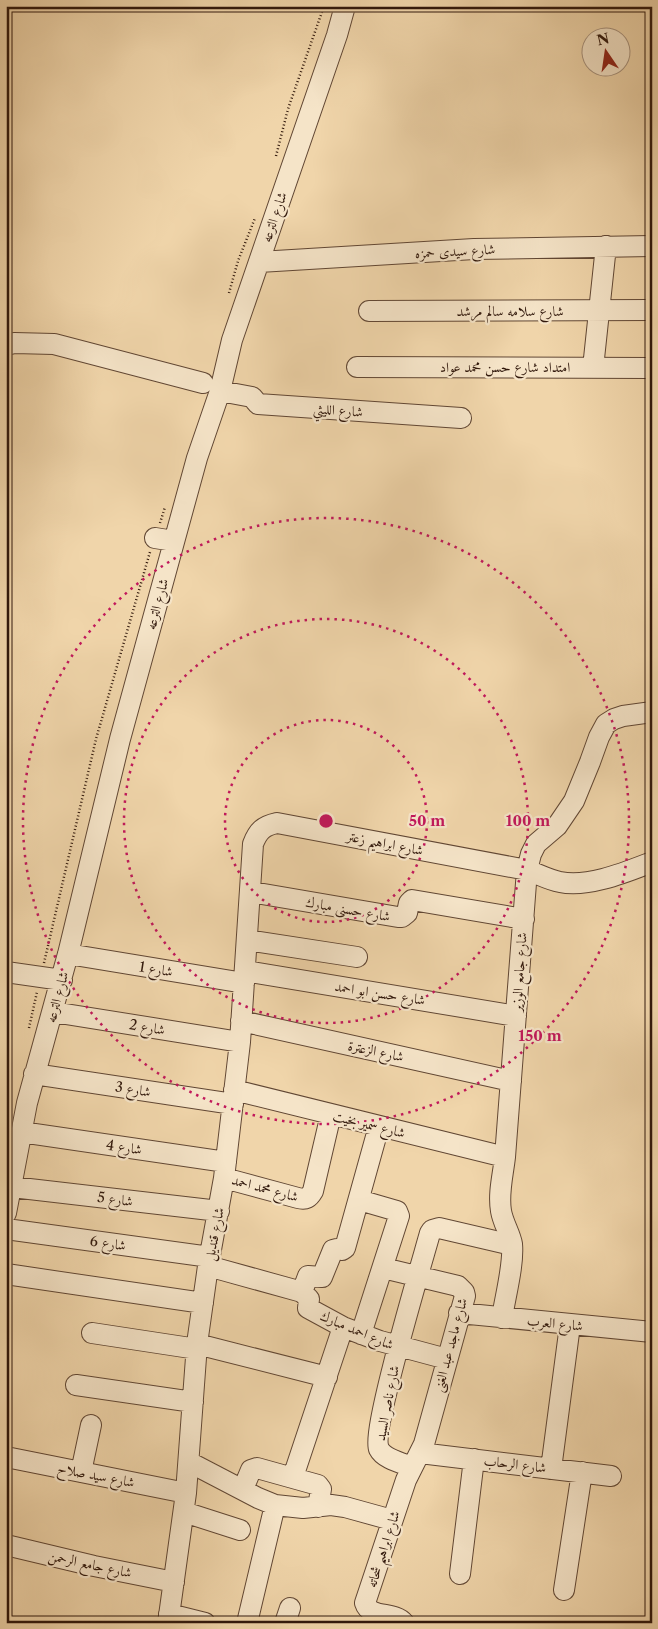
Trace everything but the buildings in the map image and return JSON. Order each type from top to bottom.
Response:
[{"type":"street","name":"شارع الترعه","points":[[6,1213],[34,1074],[62,980],[120,739],[165,540],[197,458],[212,387],[232,340],[337,35],[345,6]]},
{"type":"street","points":[[593,368],[606,246]]},
{"type":"street","name":"شارع سيدى حمزه","points":[[259,262],[474,249],[652,246]]},
{"type":"street","name":"شارع سلامه سالم مرشد","points":[[369,311],[652,310]]},
{"type":"street","name":"شارع الليثي","points":[[6,345],[14,343],[54,344],[252,397],[258,404],[461,418]]},
{"type":"street","name":"امتداد شارع حسن محمد عواد","points":[[358,366],[652,368]]},
{"type":"street","name":"شارع جامع الوزير","points":[[502,1318],[512,1245],[500,1209],[500,1194],[505,1157],[527,870],[536,844],[558,826],[574,800],[606,724],[614,718],[652,712]]},
{"type":"street","name":"شارع ابراهيم زعتر","points":[[253,844],[257,834],[265,826],[277,822],[527,870],[561,882],[574,883],[614,877],[652,862]]},
{"type":"street","name":"شارع قنديل","points":[[169,1619],[185,1502],[197,1347],[225,1170],[240,1042],[253,844]]},
{"type":"street","name":"شارع حسنى مبارك","points":[[250,892],[398,917],[402,917],[407,913],[409,903],[412,900],[524,919]]},
{"type":"street","points":[[247,940],[357,957]]},
{"type":"street","name":"شارع 1","points":[[68,954],[244,977]]},
{"type":"street","points":[[6,972],[62,980]]},
{"type":"street","name":"شارع حسن ابو احمد","points":[[244,977],[516,1016]]},
{"type":"street","name":"شارع 2","points":[[53,1012],[240,1042]]},
{"type":"street","name":"شارع الزعترة","points":[[242,1022],[511,1081]]},
{"type":"street","name":"شارع 3","points":[[34,1074],[233,1097]]},
{"type":"street","name":"شارع سمير بخيت","points":[[233,1097],[331,1114],[505,1157]]},
{"type":"street","name":"شارع محمد احمد","points":[[225,1170],[298,1198],[304,1199],[310,1196],[313,1191],[331,1114]]},
{"type":"street","points":[[302,1292],[307,1277],[322,1277],[333,1250],[335,1248],[342,1250],[345,1248],[379,1126]]},
{"type":"street","name":"شارع 4","points":[[21,1132],[225,1170]]},
{"type":"street","name":"شارع 5","points":[[12,1187],[219,1211]]},
{"type":"street","points":[[293,1477],[327,1377],[382,1268],[399,1216],[399,1213],[394,1209],[359,1200]]},
{"type":"street","name":"شارع ناصر السيد","points":[[416,1460],[384,1455],[378,1443],[385,1400],[430,1233],[439,1228],[512,1245]]},
{"type":"street","name":"شارع 6","points":[[6,1229],[209,1262],[302,1292]]},
{"type":"street","name":"شارع ماجد عبد الغنى","points":[[382,1268],[462,1288],[465,1296],[424,1444],[416,1460]]},
{"type":"street","points":[[6,1274],[203,1303]]},
{"type":"street","name":"شارع احمد مبارك","points":[[302,1292],[310,1299],[308,1308],[352,1330],[399,1348],[447,1359]]},
{"type":"street","name":"شارع العرب","points":[[459,1313],[652,1332]]},
{"type":"street","points":[[551,1469],[570,1325]]},
{"type":"street","points":[[92,1333],[197,1347],[327,1377]]},
{"type":"street","points":[[76,1385],[193,1402]]},
{"type":"street","points":[[81,1472],[92,1425]]},
{"type":"street","name":"شارع سيد صلاح","points":[[6,1457],[81,1472],[185,1502],[240,1530]]},
{"type":"street","points":[[460,1574],[474,1459]]},
{"type":"street","name":"شارع الرحاب","points":[[416,1460],[474,1459],[611,1476]]},
{"type":"street","name":"شارع ابراهيم شحاته","points":[[404,1623],[398,1617],[370,1611],[366,1603],[392,1520],[406,1480],[416,1460]]},
{"type":"street","points":[[189,1462],[258,1498],[274,1504],[296,1508],[331,1505],[392,1520]]},
{"type":"street","points":[[243,1489],[251,1470],[257,1468],[318,1484],[321,1489],[318,1507]]},
{"type":"street","points":[[564,1590],[582,1472]]},
{"type":"street","points":[[247,1623],[274,1504]]},
{"type":"street","name":"شارع جامع الرحمن","points":[[6,1545],[94,1566],[174,1582]]},
{"type":"street","points":[[169,1619],[205,1623]]}]
